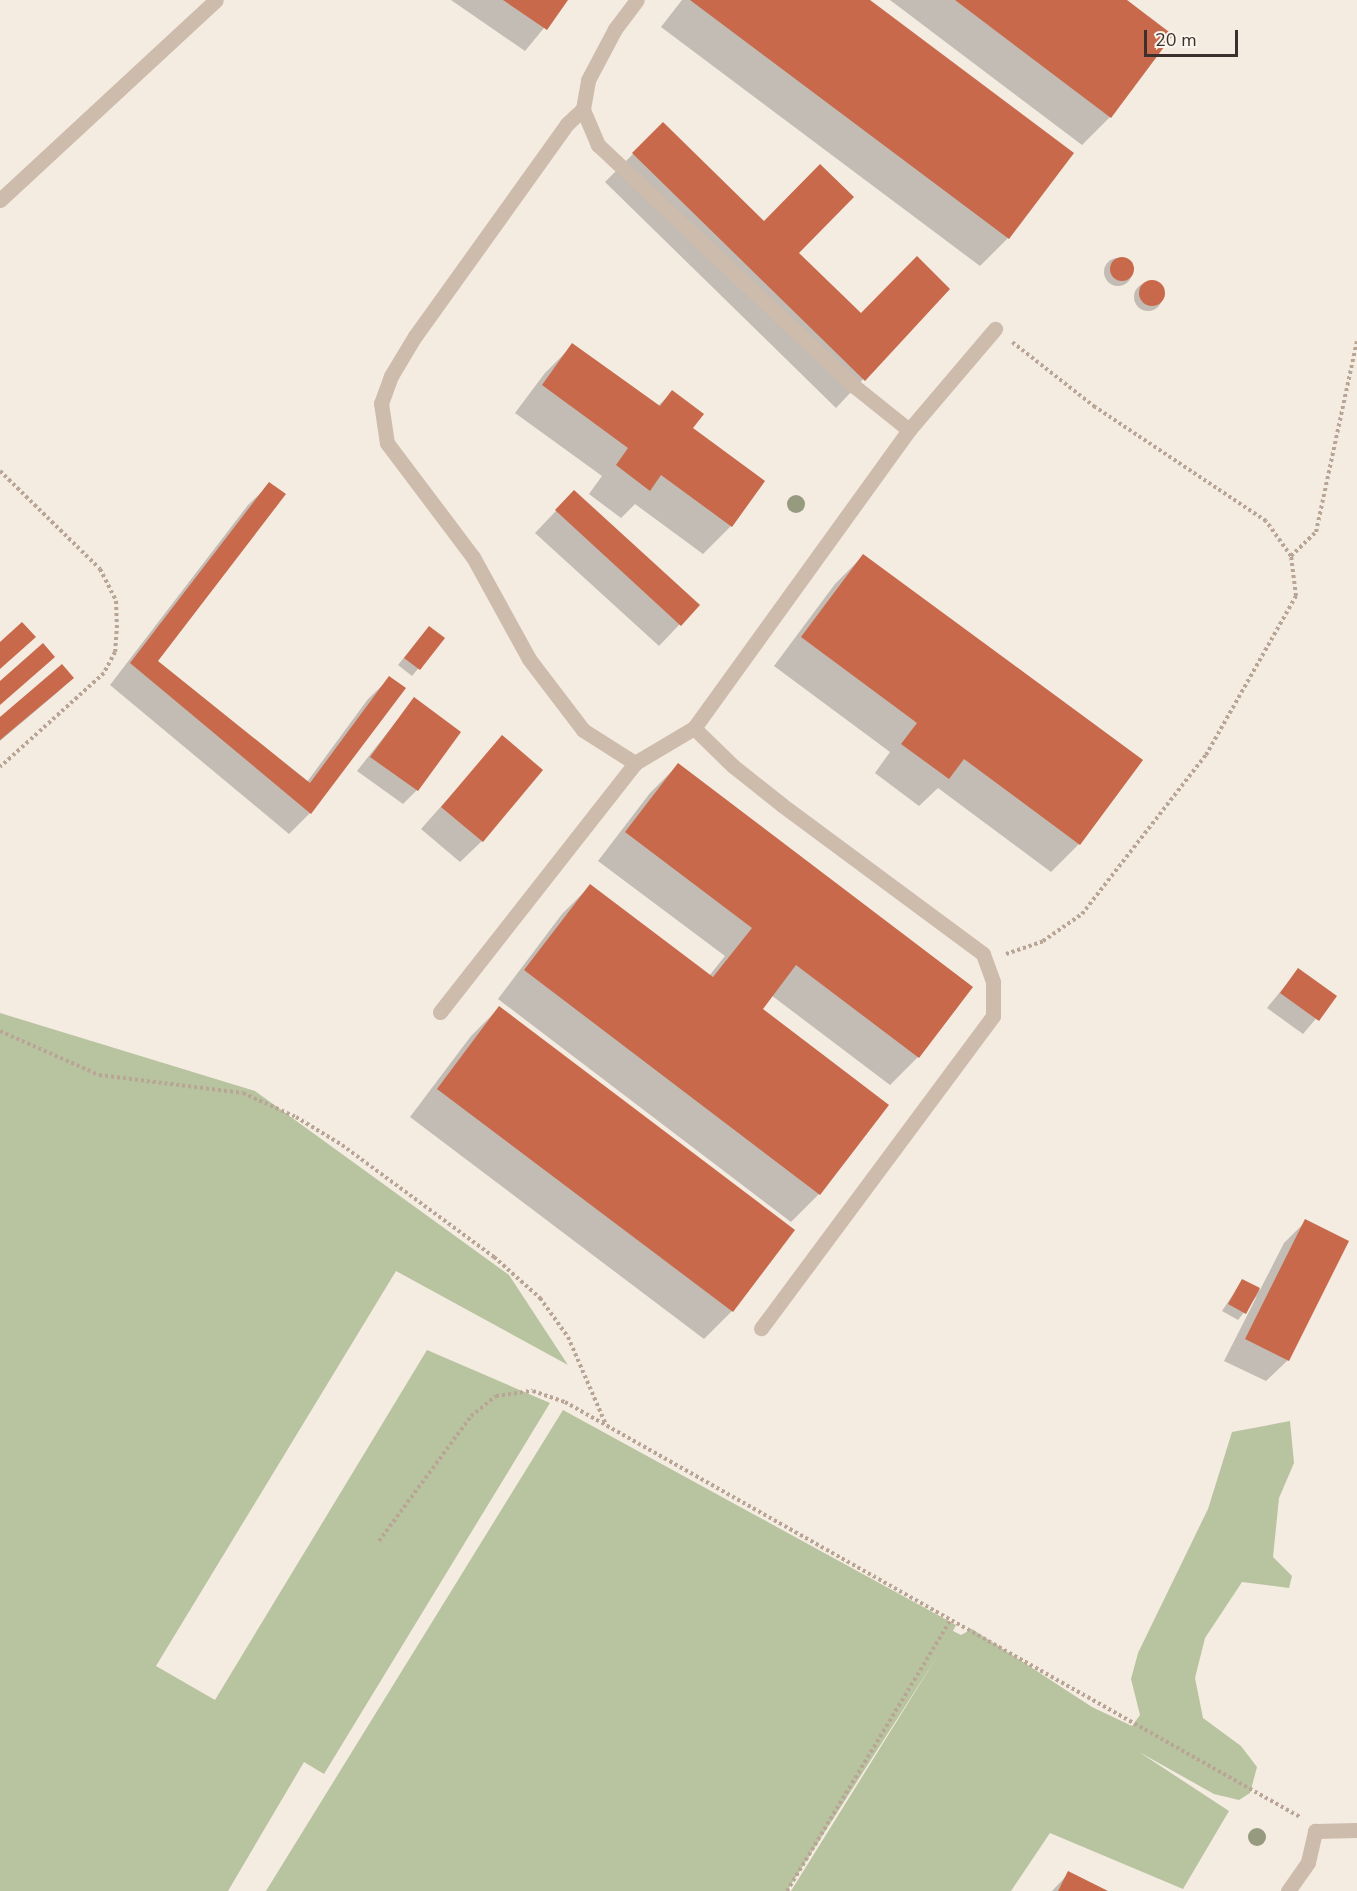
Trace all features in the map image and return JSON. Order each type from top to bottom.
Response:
[{"type":"street","points":[[0,200],[216,0]]},
{"type":"street","points":[[637,0],[615,29],[588,80],[583,109],[598,145],[854,386],[909,430]]},
{"type":"street","points":[[583,109],[567,124],[415,336],[391,376],[381,403],[387,443],[472,557],[529,659],[583,730],[635,763]]},
{"type":"street","points":[[440,1012],[635,763],[694,728],[909,430],[995,329]]},
{"type":"street","points":[[694,728],[733,766],[782,806],[983,954],[993,982],[993,1016],[761,1328]]},
{"type":"street","points":[[1288,1891],[1308,1862],[1316,1832],[1357,1830]]},
{"type":"path","points":[[983,954],[1001,956],[1043,941],[1082,914],[1199,764],[1296,596],[1292,556],[1266,521],[1095,407],[995,329]]},
{"type":"path","points":[[1292,556],[1317,532],[1357,341]]},
{"type":"path","points":[[0,471],[100,569],[116,601],[117,625],[115,652],[104,673],[0,767]]},
{"type":"path","points":[[0,1031],[99,1075],[243,1093],[296,1117],[342,1145],[494,1257],[540,1298],[568,1337],[607,1426]]},
{"type":"path","points":[[379,1541],[471,1416],[496,1396],[533,1391],[565,1402],[1297,1815],[1316,1832]]},
{"type":"path","points":[[787,1891],[950,1621]]},
{"type":"green space","points":[[0,1013],[255,1091],[509,1275],[568,1365],[396,1271],[156,1666],[215,1700],[427,1350],[550,1403],[324,1774],[304,1762],[228,1891],[0,1891]]},
{"type":"green space","points":[[563,1410],[956,1625],[953,1631],[961,1635],[972,1629],[1092,1707],[1132,1726],[1140,1715],[1131,1679],[1138,1653],[1208,1509],[1232,1432],[1290,1421],[1294,1463],[1279,1498],[1273,1557],[1292,1576],[1289,1588],[1242,1582],[1205,1638],[1195,1678],[1203,1718],[1241,1746],[1257,1767],[1250,1793],[1239,1800],[1214,1794],[1139,1752],[1229,1811],[1183,1889],[1050,1833],[1011,1891],[791,1891],[938,1655],[787,1891],[266,1891]]},
{"type":"building","points":[[503,0],[568,0],[547,30]]},
{"type":"building","points":[[690,0],[870,0],[1074,153],[1009,239]]},
{"type":"building","points":[[955,0],[1127,0],[1173,35],[1111,118]]},
{"type":"building","points":[[663,122],[764,221],[820,164],[854,197],[799,253],[861,313],[917,256],[950,289],[865,381],[632,153]]},
{"type":"building","points":[[1122,257],[1131,260],[1134,269],[1131,278],[1122,281],[1113,278],[1110,269],[1113,260]]},
{"type":"building","points":[[1152,280],[1161,284],[1165,293],[1161,302],[1152,306],[1143,302],[1139,293],[1143,284]]},
{"type":"building","points":[[572,343],[660,406],[672,390],[704,414],[693,428],[765,481],[732,527],[661,475],[650,491],[616,465],[628,448],[542,385]]},
{"type":"building","points":[[269,482],[286,494],[158,661],[310,783],[389,676],[406,688],[311,814],[130,663]]},
{"type":"building","points":[[574,490],[700,605],[681,626],[555,510]]},
{"type":"building","points":[[863,554],[1143,760],[1080,845],[964,759],[949,779],[901,744],[917,723],[801,637]]},
{"type":"building","points":[[22,622],[36,637],[0,669],[0,642]]},
{"type":"building","points":[[429,626],[445,638],[420,670],[404,658]]},
{"type":"building","points":[[43,643],[55,657],[0,705],[0,681]]},
{"type":"building","points":[[62,664],[74,678],[0,740],[0,717]]},
{"type":"building","points":[[414,697],[461,732],[418,791],[370,757]]},
{"type":"building","points":[[502,735],[543,770],[483,842],[441,807]]},
{"type":"building","points":[[678,763],[973,987],[919,1058],[796,965],[763,1009],[889,1105],[820,1195],[524,970],[590,884],[713,977],[752,928],[625,832]]},
{"type":"building","points":[[1298,968],[1337,996],[1319,1021],[1280,993]]},
{"type":"building","points":[[499,1006],[795,1230],[733,1312],[437,1089]]},
{"type":"building","points":[[1305,1219],[1349,1241],[1289,1361],[1245,1339]]},
{"type":"building","points":[[1242,1279],[1260,1288],[1246,1314],[1228,1304]]},
{"type":"building","points":[[1068,1871],[1108,1891],[1058,1891]]}]
